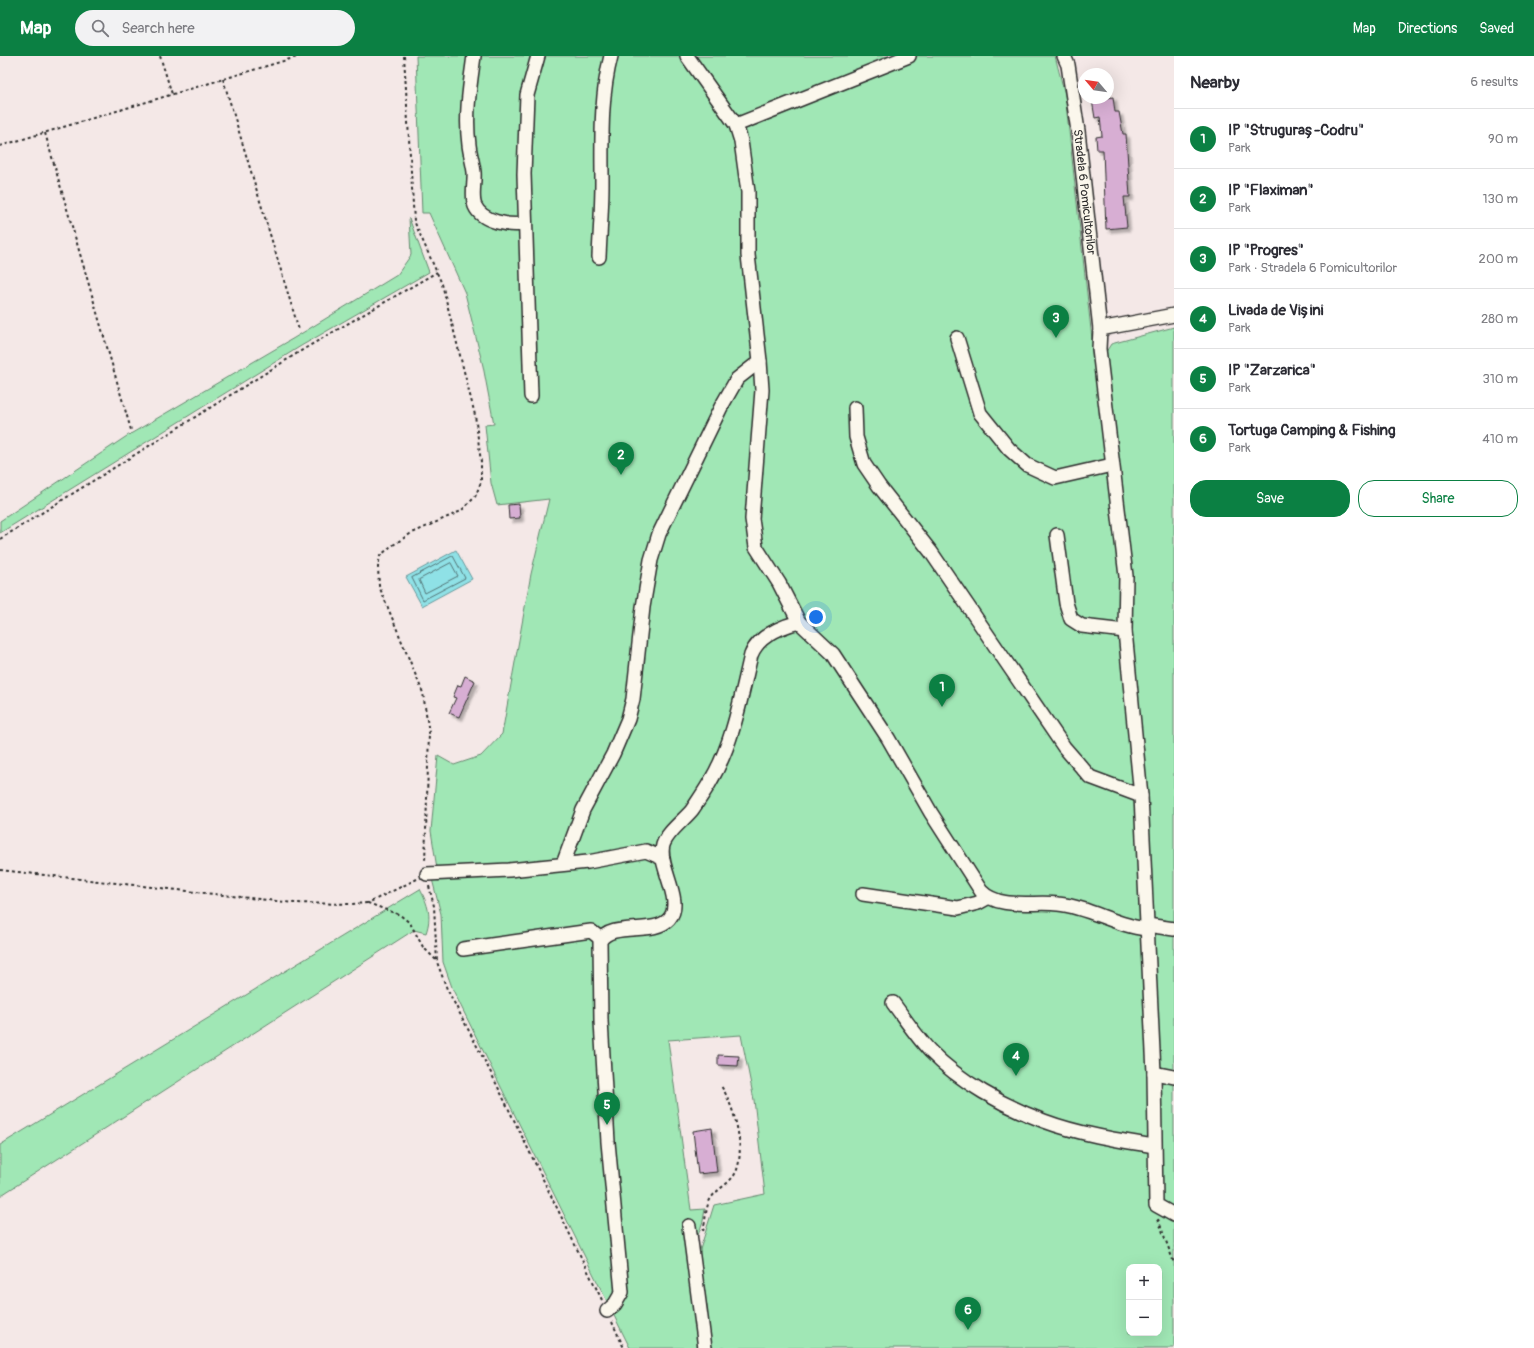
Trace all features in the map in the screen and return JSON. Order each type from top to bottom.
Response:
[{"type":"street","points":[[474,56],[467,112],[469,145],[474,172],[474,205],[480,213],[493,220],[516,225],[524,224]]},
{"type":"street","points":[[531,396],[524,224],[527,95],[538,56]]},
{"type":"street","points":[[599,256],[602,204],[603,98],[605,79],[611,56]]},
{"type":"street","points":[[687,56],[736,125],[741,141],[748,192],[748,255],[762,390],[752,519],[756,547],[779,583],[799,622],[833,654],[888,738],[932,813],[977,885],[987,898],[1002,903],[1060,904],[1097,914],[1133,927],[1174,929]]},
{"type":"street","points":[[736,125],[910,56]]},
{"type":"street","name":"Stradela 6 Pomicultorilor","points":[[1064,56],[1068,65],[1078,131],[1100,329],[1099,349],[1126,576],[1125,631],[1141,796],[1154,1072],[1156,1205]]},
{"type":"street","points":[[1100,329],[1174,315]]},
{"type":"street","points":[[957,338],[980,413],[1009,449],[1027,465],[1055,478],[1112,465]]},
{"type":"street","points":[[563,864],[583,810],[613,754],[628,719],[633,699],[643,607],[651,560],[659,534],[721,407],[737,380],[760,361]]},
{"type":"street","points":[[855,408],[856,436],[864,464],[879,486],[931,552],[1064,747],[1090,776],[1141,796]]},
{"type":"street","points":[[1057,535],[1062,581],[1071,620],[1082,626],[1125,631]]},
{"type":"street","points":[[607,1311],[615,1304],[622,1292],[608,1142],[599,944],[601,939],[608,933],[661,925],[670,918],[673,912],[674,902],[662,858],[664,842],[692,810],[711,781],[729,739],[751,655],[756,644],[760,640],[786,625],[799,622]]},
{"type":"street","points":[[427,874],[509,870],[588,862],[646,851],[662,858]]},
{"type":"street","points":[[863,894],[958,908],[978,903],[987,898]]},
{"type":"street","points":[[462,949],[591,931],[601,939]]},
{"type":"street","points":[[893,1003],[931,1052],[953,1071],[990,1095],[1052,1124],[1088,1133],[1154,1146]]},
{"type":"street","points":[[1154,1072],[1174,1077]]},
{"type":"street","points":[[1156,1205],[1174,1215]]},
{"type":"street","points":[[689,1226],[705,1348]]},
{"type":"path","points":[[160,56],[172,94]]},
{"type":"path","points":[[0,146],[300,56]]},
{"type":"path","points":[[404,56],[414,221],[442,284],[475,415],[481,462],[481,482],[475,497],[461,511],[410,534],[390,546],[380,556],[378,567],[379,586],[423,693],[429,733],[424,856],[434,906],[437,962],[447,989],[491,1073],[624,1348]]},
{"type":"path","points":[[223,79],[299,330]]},
{"type":"path","points":[[45,133],[132,430]]},
{"type":"path","points":[[0,539],[304,349],[437,272]]},
{"type":"path","points":[[0,870],[294,903],[351,904],[368,903],[427,874]]},
{"type":"path","points":[[368,903],[400,915],[410,923],[423,947],[437,962]]},
{"type":"path","points":[[701,1234],[710,1199],[730,1180],[736,1171],[740,1156],[736,1125],[727,1096],[721,1086]]},
{"type":"path","points":[[1156,1205],[1159,1226],[1174,1263]]},
{"type":"green space","points":[[416,56],[1055,56],[1065,95],[1094,357],[1104,355],[1111,344],[1174,327],[1174,1348],[711,1348],[698,1256],[714,1205],[765,1194],[754,1100],[741,1035],[668,1040],[691,1210],[705,1209],[703,1221],[694,1247],[699,1348],[630,1348],[453,990],[443,962],[441,914],[432,879],[439,881],[431,831],[438,756],[454,765],[481,756],[502,734],[531,574],[549,499],[497,505],[491,483],[485,425],[494,424],[483,366],[465,293],[429,213],[422,213]]},
{"type":"green space","points":[[409,218],[429,272],[301,346],[0,533],[0,521],[127,436],[294,338],[397,275],[411,255]]},
{"type":"green space","points":[[420,889],[425,900],[429,916],[426,933],[414,930],[0,1196],[0,1145]]},
{"type":"water","points":[[456,550],[472,579],[422,606],[406,577]]},
{"type":"building","points":[[1093,104],[1114,104],[1115,112],[1119,112],[1123,134],[1126,134],[1130,197],[1124,197],[1127,227],[1106,229],[1103,150],[1097,150],[1096,137],[1102,136],[1100,117],[1095,118]]},
{"type":"building","points":[[519,504],[520,518],[509,519],[508,505]]},
{"type":"building","points":[[465,676],[475,681],[459,717],[449,713],[456,698],[453,697],[458,685],[461,686]]},
{"type":"building","points":[[718,1055],[739,1056],[738,1066],[718,1065]]},
{"type":"building","points":[[712,1128],[717,1172],[698,1174],[693,1131]]},
{"type":"place","name":"IP \"Progres\"","points":[[1056,338]]},
{"type":"place","name":"IP \"Flaximan\"","points":[[621,475]]},
{"type":"place","name":"IP \"Struguraș-Codru\"","points":[[942,707]]},
{"type":"place","name":"Livada de Vișini","points":[[1016,1076]]},
{"type":"place","name":"IP \"Zarzarica\"","points":[[607,1125]]},
{"type":"place","name":"Tortuga Camping & Fishing","points":[[968,1330]]}]
